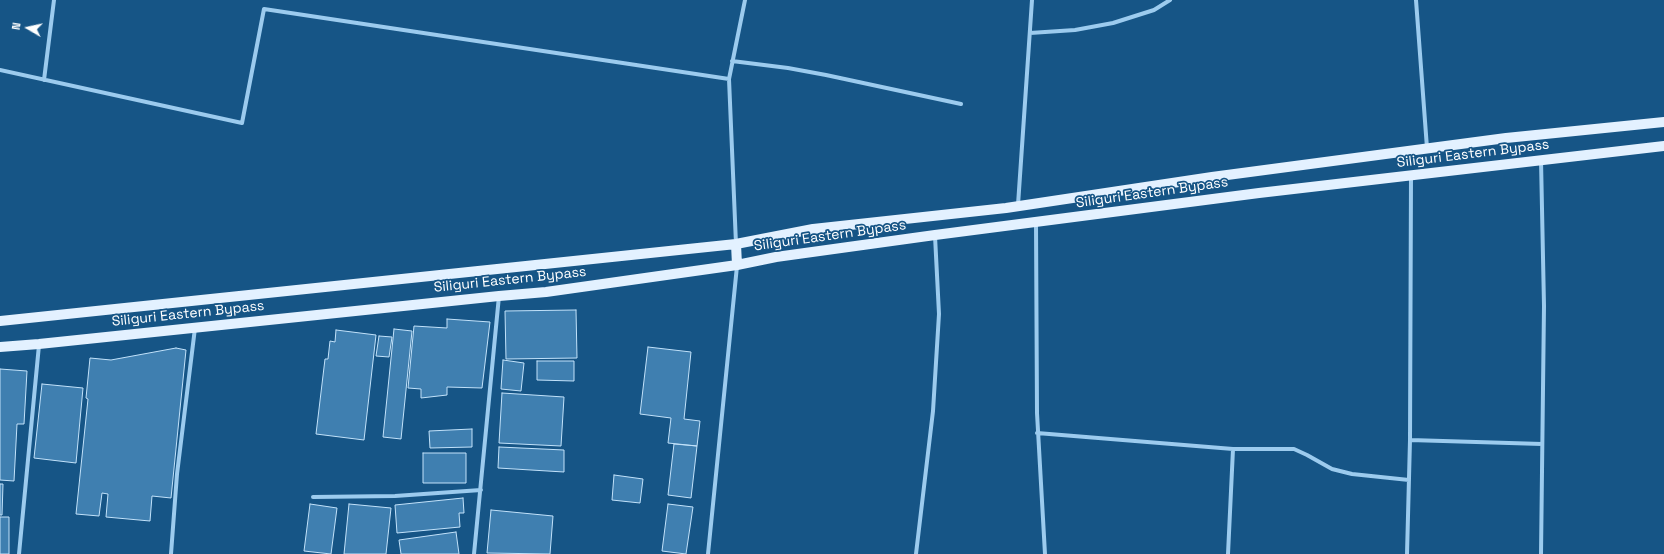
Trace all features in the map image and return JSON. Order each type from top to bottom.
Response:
[{"type":"main road","name":"Siliguri Eastern Bypass","points":[[0,321],[736,244],[814,229],[1018,206],[1212,177],[1427,148],[1506,138],[1664,122]]},
{"type":"main road","name":"Siliguri Eastern Bypass","points":[[0,347],[546,292],[737,265],[776,256],[935,235],[1259,193],[1664,146]]},
{"type":"main road","points":[[736,244],[737,265]]},
{"type":"street","points":[[44,80],[54,0]]},
{"type":"street","points":[[736,244],[729,79],[745,0]]},
{"type":"street","points":[[1018,206],[1032,0]]},
{"type":"street","points":[[1030,33],[1075,30],[1113,23],[1154,10],[1170,0]]},
{"type":"street","points":[[1416,0],[1427,148]]},
{"type":"street","points":[[0,70],[242,123],[264,9],[729,79]]},
{"type":"street","points":[[732,61],[788,68],[826,75],[961,104]]},
{"type":"street","points":[[1541,160],[1544,306],[1541,554]]},
{"type":"street","points":[[1407,554],[1410,440],[1411,175]]},
{"type":"street","points":[[1036,223],[1037,433],[1045,554]]},
{"type":"street","points":[[916,554],[933,411],[939,314],[935,235]]},
{"type":"street","points":[[708,554],[737,265]]},
{"type":"street","points":[[474,554],[499,296]]},
{"type":"street","points":[[171,554],[177,474],[195,327]]},
{"type":"street","points":[[19,554],[39,344]]},
{"type":"street","points":[[1037,433],[1233,449],[1294,449],[1332,469],[1352,474],[1409,480]]},
{"type":"street","points":[[1410,440],[1542,444]]},
{"type":"street","points":[[1228,554],[1233,449]]},
{"type":"street","points":[[313,497],[395,496],[481,490]]},
{"type":"building","points":[[576,310],[577,358],[506,359],[505,311]]},
{"type":"building","points":[[447,319],[490,322],[482,388],[447,387],[447,395],[421,398],[421,389],[408,388],[414,326],[447,328]]},
{"type":"building","points":[[394,329],[412,331],[401,439],[383,437]]},
{"type":"building","points":[[336,330],[376,335],[364,440],[316,434],[325,359],[328,359],[330,341],[335,342]]},
{"type":"building","points":[[379,336],[392,337],[389,357],[376,356]]},
{"type":"building","points":[[648,347],[691,352],[684,419],[700,421],[697,446],[668,443],[671,418],[640,414]]},
{"type":"building","points":[[176,348],[186,350],[171,498],[152,496],[150,521],[106,517],[108,494],[102,493],[99,516],[76,514],[88,399],[86,398],[90,358],[111,360]]},
{"type":"building","points":[[503,360],[524,363],[521,391],[501,389]]},
{"type":"building","points":[[537,361],[574,361],[574,381],[537,380]]},
{"type":"building","points":[[0,369],[27,371],[24,424],[17,424],[14,481],[0,480]]},
{"type":"building","points":[[42,384],[83,388],[76,463],[34,458]]},
{"type":"building","points":[[502,393],[564,397],[561,446],[499,443]]},
{"type":"building","points":[[472,429],[472,447],[430,448],[429,431]]},
{"type":"building","points":[[674,444],[697,446],[691,498],[668,495]]},
{"type":"building","points":[[499,447],[564,450],[564,472],[498,468]]},
{"type":"building","points":[[423,453],[466,453],[466,483],[423,483]]},
{"type":"building","points":[[614,475],[643,479],[640,503],[612,500]]},
{"type":"building","points":[[0,484],[3,484],[2,515],[0,515]]},
{"type":"building","points":[[463,498],[464,513],[459,513],[460,527],[397,533],[395,505]]},
{"type":"building","points":[[310,504],[337,508],[331,554],[304,551]]},
{"type":"building","points":[[349,504],[391,508],[386,554],[344,554]]},
{"type":"building","points":[[668,504],[693,507],[686,554],[662,551]]},
{"type":"building","points":[[491,510],[553,516],[550,554],[487,553]]},
{"type":"building","points":[[0,517],[9,517],[9,554],[0,554]]},
{"type":"building","points":[[456,532],[459,554],[401,554],[399,540]]}]
